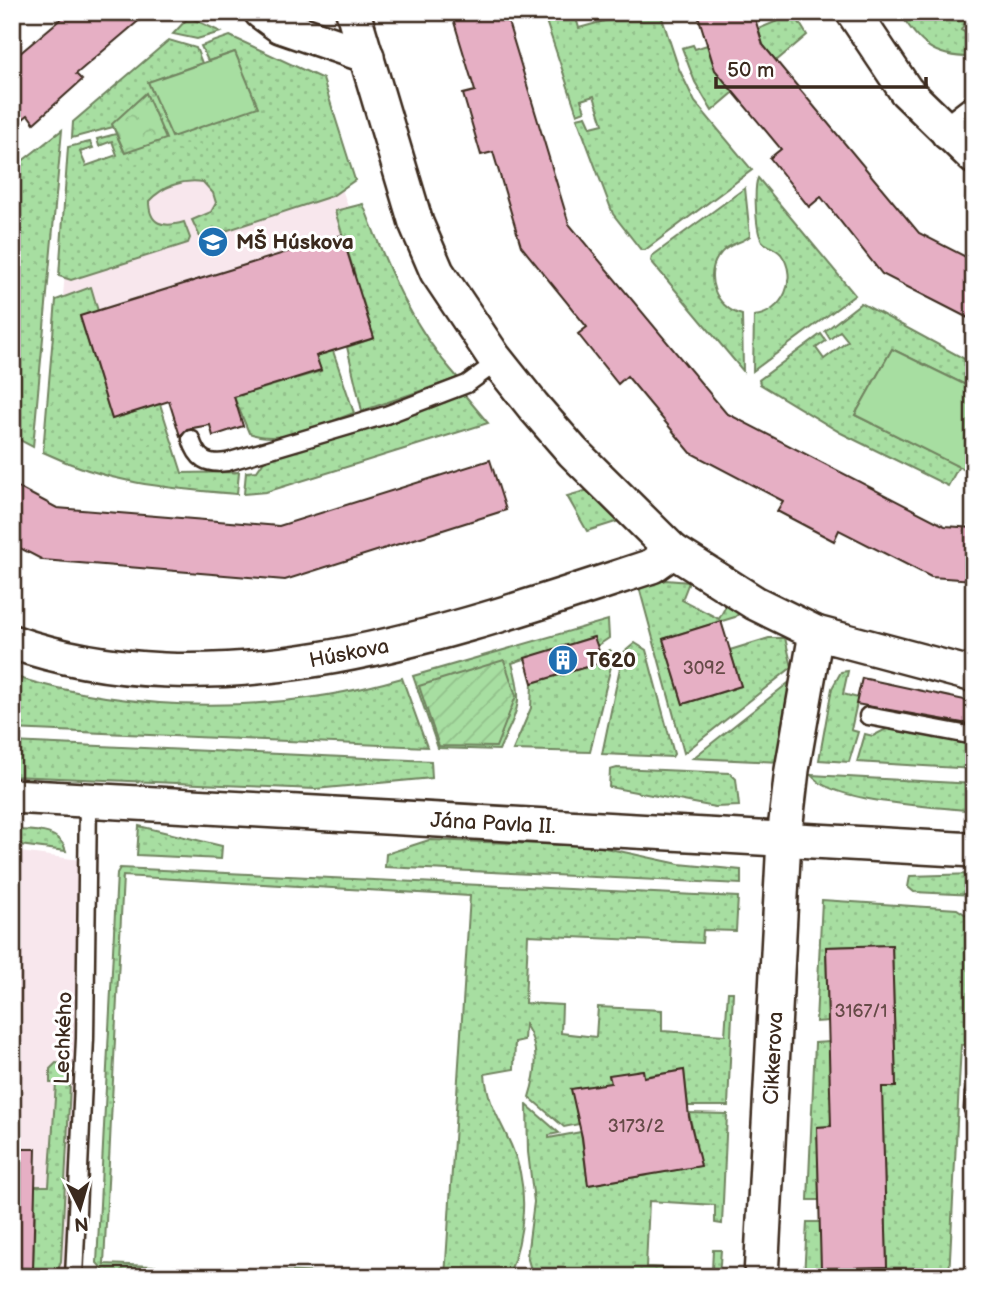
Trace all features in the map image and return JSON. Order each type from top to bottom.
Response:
[{"type":"street","points":[[261,12],[280,26],[367,57]]},
{"type":"street","points":[[353,12],[416,223],[437,272],[497,362],[573,452],[673,551],[755,603],[816,633],[974,675]]},
{"type":"street","points":[[853,12],[906,90],[974,157]]},
{"type":"street","points":[[948,133],[974,113]]},
{"type":"street","name":"Húskova","points":[[12,642],[59,655],[116,664],[172,668],[249,669],[315,661],[417,639],[643,569],[673,551]]},
{"type":"street","name":"Cikkerova","points":[[761,1277],[784,839],[792,770],[816,633]]},
{"type":"street","name":"Jána Pavla II.","points":[[12,796],[974,850]]},
{"type":"lane","points":[[191,439],[199,457],[206,462],[227,462],[386,415],[467,384],[497,362]]},
{"type":"lane","points":[[868,716],[974,736]]},
{"type":"lane","name":"Lechkého","points":[[74,1277],[85,1038],[88,800]]},
{"type":"lane","points":[[973,1109],[974,1093]]},
{"type":"shaded area","name":"MŠ Húskova","points":[[318,115],[348,207],[374,338],[112,419],[63,296],[72,192]]},
{"type":"shaded area","points":[[12,851],[88,861],[74,1277],[12,1277]]},
{"type":"green space","points":[[543,12],[565,12],[567,20],[576,18],[579,28],[615,18],[614,12],[660,12],[679,69],[695,102],[752,170],[645,250],[641,250],[613,214],[577,118],[586,116],[591,127],[603,124],[594,96],[581,100],[585,111],[577,114]]},
{"type":"green space","points":[[899,12],[964,12],[974,17],[974,24],[966,21],[961,30],[974,37],[974,57],[948,55],[929,47],[914,33]]},
{"type":"green space","points":[[794,14],[807,35],[776,61],[763,45],[758,29]]},
{"type":"green space","points":[[188,18],[221,32],[197,39],[173,34]]},
{"type":"green space","points":[[230,36],[323,79],[355,180],[332,196],[201,239],[192,220],[211,212],[216,203],[213,193],[203,182],[174,185],[149,201],[150,209],[159,223],[170,225],[184,222],[190,238],[188,243],[71,280],[59,276],[68,147],[90,142],[93,148],[80,152],[86,166],[117,155],[112,141],[99,146],[97,139],[116,134],[125,153],[112,124],[113,127],[72,138],[73,122],[169,40],[196,48],[202,63],[149,82],[235,52],[208,61],[201,46]]},
{"type":"green space","points":[[693,45],[695,49],[707,45],[712,61],[733,54],[739,65],[723,79],[733,93],[712,111],[695,82],[682,48]]},
{"type":"green space","points":[[235,52],[258,107],[172,137],[148,82]]},
{"type":"green space","points":[[146,93],[166,139],[125,153],[112,124]]},
{"type":"green space","points":[[62,130],[33,447],[12,436],[12,406],[17,404],[12,348],[12,169]]},
{"type":"green space","points":[[758,178],[855,295],[753,371],[754,316],[773,308],[785,293],[788,283],[786,263],[781,254],[763,242],[758,230]]},
{"type":"green space","points":[[745,188],[750,236],[721,253],[712,271],[718,298],[742,315],[743,371],[651,261],[652,256]]},
{"type":"green space","points":[[363,204],[402,296],[427,338],[458,378],[362,411],[347,347],[374,338],[362,298],[333,306],[326,284],[355,275],[335,211]]},
{"type":"green space","points":[[91,287],[98,311],[80,317],[112,419],[160,404],[182,473],[239,472],[237,494],[138,483],[91,471],[43,452],[56,300]]},
{"type":"green space","points":[[861,303],[974,364],[974,389],[892,349],[855,415],[959,466],[948,486],[841,433],[760,384],[759,380],[821,334],[826,341],[816,348],[824,359],[848,341],[840,331],[830,339],[825,331]]},
{"type":"green space","points":[[892,349],[974,389],[974,459],[967,471],[855,415]]},
{"type":"green space","points":[[333,351],[354,413],[288,435],[275,437],[249,433],[234,397],[321,371],[316,356]]},
{"type":"green space","points":[[463,393],[488,423],[266,492],[244,494],[246,472],[257,471],[266,458]]},
{"type":"green space","points":[[592,489],[619,521],[587,531],[567,496]]},
{"type":"green space","points":[[666,580],[689,582],[682,600],[719,619],[728,602],[742,611],[735,617],[663,639],[683,704],[741,686],[730,650],[769,638],[785,638],[792,667],[684,753],[639,587]]},
{"type":"green space","points":[[608,620],[609,638],[597,646],[593,637],[512,663],[518,689],[517,708],[499,750],[438,748],[413,676]]},
{"type":"green space","points":[[635,643],[646,650],[674,754],[672,757],[602,754],[623,653]]},
{"type":"green space","points":[[610,650],[614,654],[590,752],[513,750],[531,708],[532,683],[602,662],[599,654]]},
{"type":"green space","points":[[504,660],[516,696],[496,747],[439,746],[419,686]]},
{"type":"green space","points":[[848,671],[843,694],[858,698],[851,730],[858,732],[849,762],[819,760],[832,688],[841,672]]},
{"type":"green space","points":[[12,676],[108,697],[207,705],[306,698],[355,690],[402,678],[427,747],[12,729]]},
{"type":"green space","points":[[792,680],[780,762],[693,758]]},
{"type":"green space","points":[[888,728],[974,743],[974,769],[857,762],[865,734],[873,736]]},
{"type":"green space","points":[[12,742],[431,761],[432,778],[315,789],[12,776]]},
{"type":"green space","points":[[617,768],[730,773],[736,779],[739,806],[715,807],[609,787],[610,770]]},
{"type":"green space","points":[[811,775],[974,784],[974,811],[863,798],[823,785]]},
{"type":"green space","points":[[139,826],[222,846],[221,859],[137,855]]},
{"type":"green space","points":[[12,830],[52,835],[58,838],[66,851],[12,844]]},
{"type":"green space","points":[[429,840],[596,846],[679,864],[741,870],[741,884],[385,867],[386,854]]},
{"type":"green space","points":[[120,868],[738,897],[736,931],[703,930],[702,943],[528,935],[525,1003],[562,1005],[561,1033],[596,1037],[598,1007],[662,1010],[662,1031],[725,1035],[728,992],[733,992],[728,1106],[688,1106],[684,1070],[644,1077],[643,1070],[609,1076],[611,1083],[572,1089],[579,1124],[564,1127],[529,1097],[536,1060],[533,1042],[525,1024],[524,1040],[515,1042],[514,1069],[485,1074],[491,1102],[511,1145],[521,1177],[523,1211],[514,1261],[508,1277],[445,1277],[470,896],[123,876],[104,1264],[425,1277],[195,1277],[105,1272],[97,1263],[117,873]]},
{"type":"green space","points":[[974,874],[974,895],[914,892],[908,887],[910,876]]},
{"type":"green space","points":[[822,900],[957,909],[969,917],[974,932],[970,1044],[961,1045],[949,1277],[804,1277],[807,1222],[820,1222],[887,1266],[883,1125],[818,1127],[819,1200],[808,1200],[815,1043],[829,1042],[830,1089],[896,1086],[892,945],[826,947],[828,1021],[816,1022]]},
{"type":"green space","points":[[56,1063],[71,1065],[61,1261],[56,1277],[25,1277],[25,1269],[33,1269],[35,1211],[12,1210],[34,1186],[49,1186],[56,1083],[50,1083],[50,1069]]},
{"type":"green space","points":[[527,1105],[559,1133],[549,1135],[549,1138],[581,1132],[588,1185],[700,1166],[689,1113],[727,1114],[722,1224],[715,1223],[715,1205],[649,1201],[646,1267],[712,1270],[713,1250],[721,1250],[719,1277],[533,1277],[527,1256],[534,1202],[528,1152]]},
{"type":"building","points":[[69,12],[149,12],[76,74],[82,80],[34,123],[28,115],[12,128],[12,60]]},
{"type":"building","points":[[451,12],[505,12],[569,224],[726,413],[945,526],[974,528],[974,580],[931,577],[839,530],[834,541],[777,511],[783,501],[691,453],[627,376],[618,384],[578,334],[587,327],[521,246],[493,152],[481,155],[463,94],[475,91]]},
{"type":"building","points":[[697,12],[753,12],[763,45],[919,233],[974,261],[974,321],[882,274],[821,197],[809,207],[770,158],[781,149],[715,70]]},
{"type":"building","points":[[342,235],[374,338],[316,356],[321,370],[234,397],[243,426],[213,436],[210,425],[187,429],[180,436],[169,401],[112,419],[80,316]]},
{"type":"building","points":[[490,460],[506,510],[285,580],[43,560],[12,544],[12,484],[57,508],[279,526]]},
{"type":"building","points":[[721,621],[741,686],[683,704],[663,639]]},
{"type":"building","name":"T620","points":[[594,637],[603,662],[532,683],[525,658]]},
{"type":"building","points":[[862,678],[974,702],[974,725],[856,704]]},
{"type":"building","points":[[892,945],[896,1087],[882,1087],[887,1267],[821,1269],[817,1127],[831,1126],[826,947]]},
{"type":"building","points":[[643,1070],[644,1077],[684,1070],[689,1117],[701,1166],[588,1185],[582,1137],[571,1089],[611,1083],[609,1075]]},
{"type":"building","points":[[12,1149],[36,1149],[33,1269],[12,1268]]},
{"type":"place","name":"MŠ Húskova","points":[[213,242]]},
{"type":"place","name":"T620","points":[[563,660]]}]
